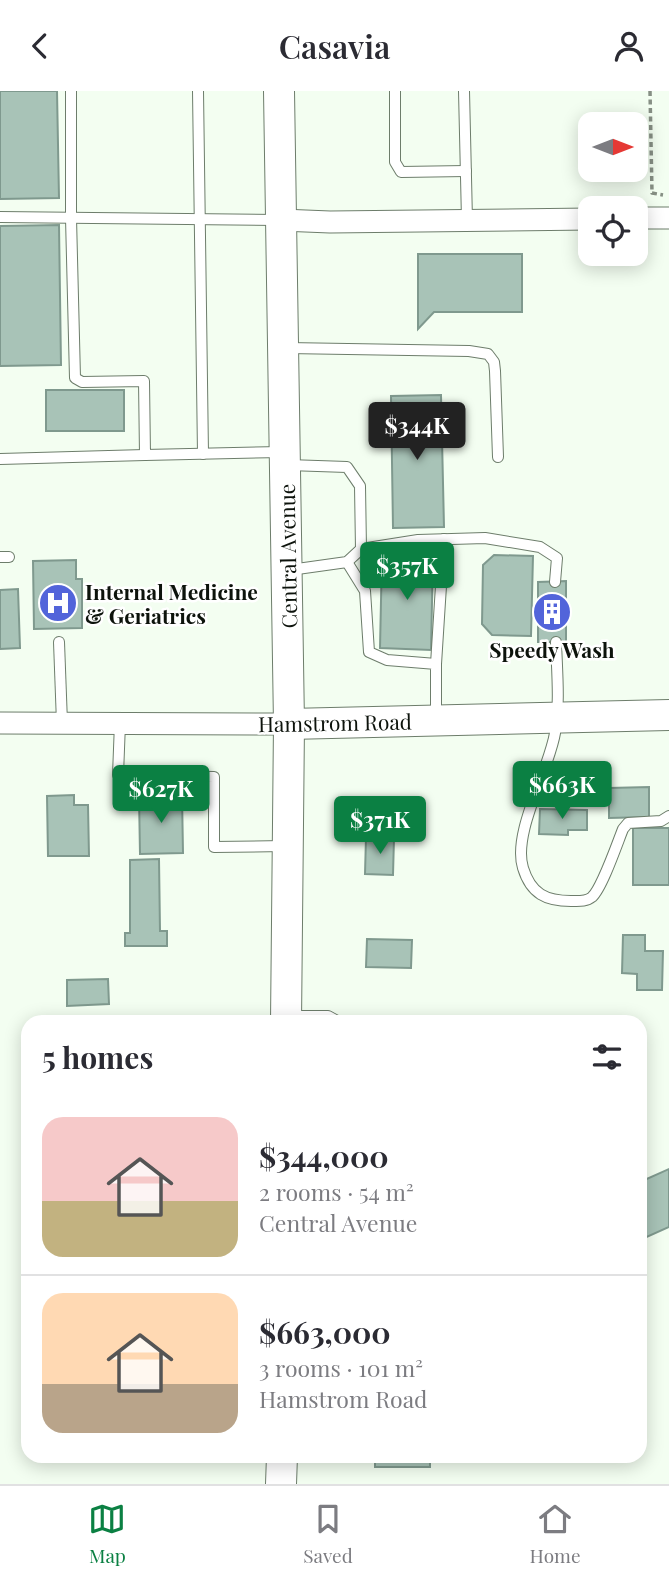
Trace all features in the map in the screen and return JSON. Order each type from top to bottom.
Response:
[{"type":"main road","name":"Central Avenue","points":[[279,91],[289,724],[286,1015]]},
{"type":"main road","name":"Hamstrom Road","points":[[289,724],[669,715]]},
{"type":"main road","points":[[281,1484],[282,1463]]},
{"type":"street","points":[[648,218],[669,218]]},
{"type":"street","points":[[281,220],[330,222],[578,219]]},
{"type":"street","name":"Hamstrom Road","points":[[0,723],[289,724]]},
{"type":"lane","points":[[71,91],[75,378],[82,382],[144,381],[145,455]]},
{"type":"lane","points":[[198,91],[203,454]]},
{"type":"lane","points":[[395,91],[396,162],[401,171],[466,171]]},
{"type":"lane","points":[[464,91],[467,221]]},
{"type":"lane","points":[[0,217],[281,220]]},
{"type":"lane","points":[[284,348],[469,351],[488,354],[494,362],[495,371],[498,457]]},
{"type":"lane","points":[[0,459],[203,454],[285,459],[347,467],[360,486],[362,549]]},
{"type":"lane","points":[[287,571],[348,562],[362,549],[418,540],[485,538],[540,547],[556,558],[555,582]]},
{"type":"lane","points":[[436,720],[436,664],[444,539]]},
{"type":"lane","points":[[348,562],[365,591],[369,652],[387,660],[436,664]]},
{"type":"lane","points":[[58,642],[62,723]]},
{"type":"lane","points":[[556,642],[555,736],[523,834],[521,851],[523,868],[535,890],[554,901],[583,901],[592,898],[628,823],[661,821],[669,816]]},
{"type":"lane","points":[[120,723],[118,775],[214,777],[214,847],[288,846]]},
{"type":"path","points":[[650,91],[652,193],[669,196]]},
{"type":"building","points":[[0,91],[57,91],[59,198],[0,199]]},
{"type":"building","points":[[59,225],[61,365],[0,366],[0,226]]},
{"type":"building","points":[[418,254],[522,254],[522,312],[434,312],[418,329]]},
{"type":"building","points":[[46,390],[124,390],[124,431],[46,431]]},
{"type":"building","points":[[441,395],[444,527],[393,528],[391,396]]},
{"type":"building","points":[[382,554],[433,555],[431,650],[380,648]]},
{"type":"building","points":[[494,555],[533,556],[531,636],[492,635],[482,624],[483,565]]},
{"type":"building","name":"Internal Medicine & Geriatrics","points":[[76,560],[76,579],[82,579],[82,628],[34,629],[33,561]]},
{"type":"building","name":"Speedy Wash","points":[[566,581],[566,642],[538,642],[538,582]]},
{"type":"building","points":[[18,589],[20,648],[0,649],[0,590]]},
{"type":"building","points":[[649,787],[649,817],[609,818],[609,788]]},
{"type":"building","points":[[74,795],[74,805],[88,805],[89,856],[48,856],[47,796]]},
{"type":"building","points":[[182,795],[183,853],[140,854],[139,796]]},
{"type":"building","points":[[540,809],[587,810],[587,830],[568,830],[568,835],[539,834]]},
{"type":"building","points":[[633,828],[669,828],[669,885],[633,885]]},
{"type":"building","points":[[366,837],[394,838],[393,875],[365,874]]},
{"type":"building","points":[[159,859],[160,931],[167,931],[167,946],[125,946],[125,933],[130,933],[130,860]]},
{"type":"building","points":[[623,935],[645,935],[645,951],[663,951],[662,990],[637,990],[637,974],[622,973]]},
{"type":"building","points":[[367,939],[412,940],[411,968],[366,967]]},
{"type":"building","points":[[108,979],[109,1004],[67,1006],[67,980]]},
{"type":"building","points":[[669,1169],[669,1227],[647,1237],[647,1179]]},
{"type":"building","points":[[375,1463],[430,1463],[430,1467],[375,1467]]},
{"type":"place","name":"Internal Medicine & Geriatrics","points":[[58,603]]},
{"type":"place","name":"Speedy Wash","points":[[552,612]]}]
